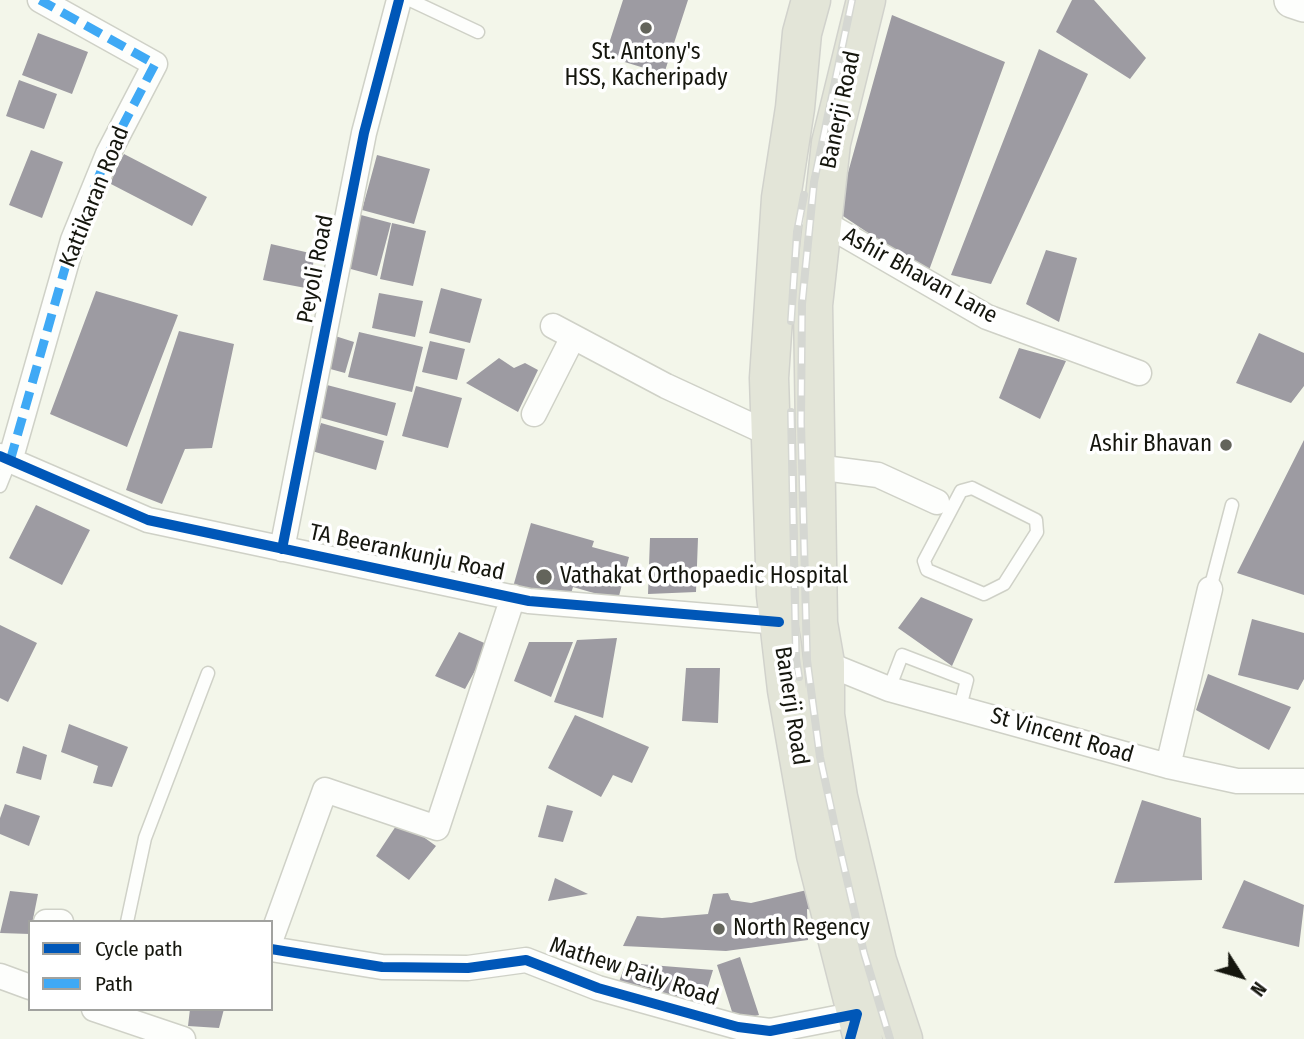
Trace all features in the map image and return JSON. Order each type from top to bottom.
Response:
[{"type":"main road","name":"Banerji Road","points":[[811,0],[802,33],[796,108],[782,198],[769,378],[779,622],[787,690],[816,855],[871,1018],[904,1039]]},
{"type":"main road","name":"Banerji Road","points":[[866,0],[831,143],[813,305],[818,623],[825,663],[825,715],[856,884],[877,961],[871,1018]]},
{"type":"main road","points":[[1293,0],[1304,4]]},
{"type":"street","name":"Kattikaran Road","points":[[5,459],[73,240],[108,154],[155,64],[40,0]]},
{"type":"street","name":"Peyoli Road","points":[[282,549],[365,133],[399,0]]},
{"type":"street","points":[[782,198],[821,220]]},
{"type":"street","name":"Ashir Bhavan Lane","points":[[821,220],[987,317],[1139,373]]},
{"type":"street","points":[[534,414],[563,331],[666,386],[772,435]]},
{"type":"street","name":"TA Beerankunju Road","points":[[5,459],[148,520],[282,549],[513,597],[779,622]]},
{"type":"street","points":[[816,467],[878,475],[944,505]]},
{"type":"street","points":[[1168,766],[1210,589]]},
{"type":"street","points":[[273,933],[325,790],[437,828],[513,597]]},
{"type":"street","name":"St Vincent Road","points":[[825,663],[889,689],[1168,766],[1237,781],[1304,781]]},
{"type":"street","name":"Mathew Paily Road","points":[[273,949],[382,967],[468,968],[526,960],[598,988],[738,1027],[770,1031],[871,1018]]},
{"type":"street","points":[[0,976],[28,986]]},
{"type":"street","points":[[100,1011],[183,1039]]},
{"type":"lane","points":[[410,0],[478,32]]},
{"type":"lane","points":[[0,486],[5,459]]},
{"type":"lane","points":[[972,488],[1036,520],[1037,532],[1004,584],[984,594],[927,570],[924,561],[944,505],[961,491],[972,488]]},
{"type":"lane","points":[[1210,589],[1233,505]]},
{"type":"lane","points":[[889,689],[902,655],[967,680],[960,707]]},
{"type":"lane","points":[[127,920],[145,838],[208,673]]},
{"type":"building","name":"St. Antony's HSS, Kacheripady","points":[[623,0],[688,0],[664,74],[605,56]]},
{"type":"building","points":[[1072,0],[1094,0],[1146,58],[1130,79],[1056,32]]},
{"type":"building","points":[[892,15],[1005,62],[928,273],[837,212]]},
{"type":"building","points":[[38,33],[88,52],[72,94],[22,75]]},
{"type":"building","points":[[1039,49],[1088,74],[991,284],[951,275]]},
{"type":"building","points":[[19,80],[57,94],[44,129],[6,116]]},
{"type":"building","points":[[31,150],[63,162],[42,218],[9,205]]},
{"type":"building","points":[[124,154],[207,197],[192,226],[109,183]]},
{"type":"building","points":[[377,155],[430,169],[414,224],[362,210]]},
{"type":"building","points":[[361,215],[391,223],[377,276],[347,268]]},
{"type":"building","points":[[392,223],[426,231],[413,286],[380,279]]},
{"type":"building","points":[[271,244],[314,254],[311,289],[263,280]]},
{"type":"building","points":[[1046,250],[1077,258],[1059,322],[1026,304]]},
{"type":"building","points":[[441,288],[482,299],[470,343],[429,333]]},
{"type":"building","points":[[96,291],[178,315],[127,447],[50,414]]},
{"type":"building","points":[[379,293],[423,301],[415,337],[372,328]]},
{"type":"building","points":[[179,331],[234,344],[212,448],[185,449],[162,504],[126,490]]},
{"type":"building","points":[[359,332],[423,347],[412,392],[348,377]]},
{"type":"building","points":[[1259,333],[1304,353],[1304,386],[1291,403],[1236,383]]},
{"type":"building","points":[[332,335],[354,342],[345,373],[323,367]]},
{"type":"building","points":[[430,341],[465,349],[457,380],[422,372]]},
{"type":"building","points":[[1019,348],[1066,361],[1040,419],[999,398]]},
{"type":"building","points":[[499,358],[514,368],[525,363],[538,370],[518,412],[466,383]]},
{"type":"building","points":[[327,385],[396,403],[387,436],[318,417]]},
{"type":"building","points":[[416,386],[462,398],[448,448],[402,436]]},
{"type":"building","points":[[321,423],[384,441],[376,470],[312,451]]},
{"type":"building","points":[[1304,440],[1304,595],[1237,573]]},
{"type":"building","points":[[36,505],[90,530],[62,585],[9,558]]},
{"type":"building","points":[[531,523],[594,541],[592,547],[629,557],[618,600],[573,587],[568,603],[513,587]]},
{"type":"building","points":[[650,538],[698,538],[696,592],[648,594]]},
{"type":"building","points":[[921,597],[973,619],[952,666],[898,628]]},
{"type":"building","points":[[1252,619],[1304,633],[1304,679],[1298,690],[1238,675]]},
{"type":"building","points":[[0,625],[37,643],[8,702],[0,698]]},
{"type":"building","points":[[459,632],[489,645],[465,689],[435,676]]},
{"type":"building","points":[[617,638],[603,718],[554,702],[577,640]]},
{"type":"building","points":[[529,642],[573,642],[551,697],[514,681]]},
{"type":"building","points":[[686,668],[720,668],[718,723],[682,721]]},
{"type":"building","points":[[1208,674],[1291,707],[1269,750],[1196,710]]},
{"type":"building","points":[[575,715],[649,747],[632,783],[613,775],[601,797],[548,768]]},
{"type":"building","points":[[69,724],[128,747],[112,787],[93,783],[98,766],[61,752]]},
{"type":"building","points":[[23,746],[47,755],[41,780],[16,773]]},
{"type":"building","points":[[1142,800],[1201,818],[1202,880],[1114,883]]},
{"type":"building","points":[[5,804],[40,816],[29,846],[0,834],[0,818]]},
{"type":"building","points":[[547,805],[573,811],[563,842],[538,837]]},
{"type":"building","points":[[400,820],[436,846],[409,880],[376,856]]},
{"type":"building","points":[[555,878],[588,894],[548,901]]},
{"type":"building","points":[[1244,880],[1304,905],[1299,947],[1222,928]]},
{"type":"building","name":"North Regency","points":[[807,890],[812,910],[807,909],[808,940],[726,951],[623,946],[637,916],[662,918],[708,914],[713,894],[728,893],[731,900],[751,903]]},
{"type":"building","points":[[10,891],[38,894],[33,920],[28,920],[28,934],[0,933]]},
{"type":"building","points":[[740,957],[759,1015],[735,1021],[717,965]]},
{"type":"building","points":[[626,963],[713,970],[701,1009],[617,987]]},
{"type":"building","points":[[190,1011],[223,1011],[219,1028],[188,1026]]},
{"type":"railway","points":[[852,0],[814,182],[802,304],[801,422],[807,660],[820,757],[839,845],[864,953],[890,1039]]},
{"type":"railway","points":[[791,321],[797,232],[804,195]]},
{"type":"railway","points":[[791,412],[796,658],[799,677]]},
{"type":"marked path","points":[[10,461],[73,240],[108,154],[155,64],[40,0]]},
{"type":"cycle path","points":[[282,549],[364,133],[399,0]]},
{"type":"cycle path","points":[[0,456],[148,520],[529,601],[779,622]]},
{"type":"cycle path","points":[[273,949],[382,967],[468,968],[526,960],[598,988],[738,1027],[770,1031],[857,1014],[850,1039]]},
{"type":"place","name":"St. Antony's HSS, Kacheripady","points":[[646,28]]},
{"type":"place","name":"Ashir Bhavan","points":[[1226,445]]},
{"type":"place","name":"Vathakat Orthopaedic Hospital","points":[[544,577]]},
{"type":"place","name":"North Regency","points":[[719,929]]}]
